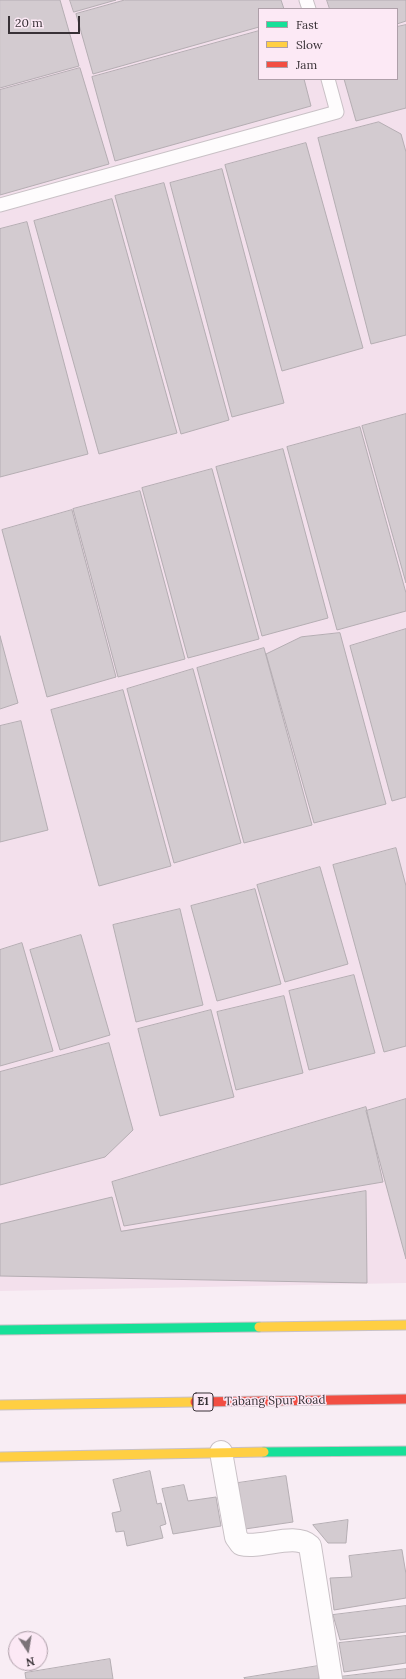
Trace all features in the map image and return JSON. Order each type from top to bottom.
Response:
[{"type":"main road","points":[[0,1330],[406,1325]]},
{"type":"main road","name":"Tabang Spur Road","points":[[0,1405],[406,1399]]},
{"type":"main road","points":[[0,1457],[221,1452],[406,1451]]},
{"type":"street","points":[[221,1452],[236,1537],[241,1544],[249,1546],[294,1540],[305,1541],[310,1546],[331,1679]]},
{"type":"lane","points":[[0,205],[337,112],[328,80]]},
{"type":"shaded area","points":[[0,0],[406,0],[406,1283],[0,1291]]},
{"type":"building","points":[[0,0],[60,0],[79,66],[0,88]]},
{"type":"building","points":[[70,0],[116,0],[74,12]]},
{"type":"building","points":[[125,0],[281,0],[284,8],[258,8],[258,27],[93,74],[76,14]]},
{"type":"building","points":[[327,0],[406,0],[406,21],[398,24],[398,8],[330,8]]},
{"type":"building","points":[[406,25],[406,108],[356,121],[344,80],[398,80],[398,27]]},
{"type":"building","points":[[258,31],[258,80],[304,80],[311,106],[115,161],[92,77]]},
{"type":"building","points":[[80,68],[109,164],[0,195],[0,90]]},
{"type":"building","points":[[379,122],[401,134],[406,152],[406,335],[371,344],[318,138]]},
{"type":"building","points":[[306,143],[363,348],[282,371],[225,165]]},
{"type":"building","points":[[222,169],[284,403],[232,417],[170,183]]},
{"type":"building","points":[[164,183],[229,420],[181,434],[115,196]]},
{"type":"building","points":[[112,199],[177,433],[99,454],[34,221]]},
{"type":"building","points":[[27,222],[88,454],[0,477],[0,229]]},
{"type":"building","points":[[406,414],[406,583],[362,426]]},
{"type":"building","points":[[360,427],[406,593],[406,611],[337,630],[287,447]]},
{"type":"building","points":[[283,449],[328,618],[262,636],[216,467]]},
{"type":"building","points":[[212,469],[259,639],[188,658],[142,488]]},
{"type":"building","points":[[140,491],[185,659],[118,677],[73,509]]},
{"type":"building","points":[[72,510],[116,677],[47,697],[2,530]]},
{"type":"building","points":[[406,629],[406,797],[392,801],[350,646]]},
{"type":"building","points":[[340,633],[386,804],[314,823],[266,654],[301,637]]},
{"type":"building","points":[[0,636],[18,703],[0,709]]},
{"type":"building","points":[[264,648],[312,825],[244,843],[197,668]]},
{"type":"building","points":[[193,669],[241,843],[174,863],[127,689]]},
{"type":"building","points":[[123,690],[171,866],[99,886],[51,710]]},
{"type":"building","points":[[21,721],[48,830],[0,842],[0,726]]},
{"type":"building","points":[[396,848],[406,886],[406,1046],[384,1052],[333,865]]},
{"type":"building","points":[[320,867],[348,964],[285,982],[257,885]]},
{"type":"building","points":[[255,889],[281,984],[217,1001],[191,906]]},
{"type":"building","points":[[180,909],[203,1005],[136,1022],[113,925]]},
{"type":"building","points":[[81,935],[110,1035],[60,1050],[30,950]]},
{"type":"building","points":[[22,943],[53,1051],[0,1066],[0,950]]},
{"type":"building","points":[[354,975],[375,1053],[309,1070],[289,991]]},
{"type":"building","points":[[284,996],[303,1073],[236,1090],[217,1012]]},
{"type":"building","points":[[211,1010],[234,1097],[160,1116],[138,1029]]},
{"type":"building","points":[[109,1043],[133,1130],[105,1157],[0,1185],[0,1072]]},
{"type":"building","points":[[406,1099],[406,1259],[366,1111]]},
{"type":"building","points":[[366,1107],[383,1182],[124,1226],[112,1182]]},
{"type":"building","points":[[366,1191],[367,1283],[0,1276],[0,1224],[112,1197],[121,1231]]},
{"type":"building","points":[[150,1471],[157,1504],[161,1503],[166,1524],[160,1526],[163,1538],[127,1546],[124,1531],[116,1532],[112,1513],[121,1511],[113,1480]]},
{"type":"building","points":[[286,1476],[293,1522],[245,1529],[238,1483]]},
{"type":"building","points":[[184,1485],[188,1501],[216,1497],[221,1526],[173,1534],[162,1489]]},
{"type":"building","points":[[348,1520],[346,1543],[328,1543],[313,1525]]},
{"type":"building","points":[[402,1550],[406,1574],[406,1598],[334,1610],[330,1578],[352,1577],[349,1556]]},
{"type":"building","points":[[406,1606],[406,1632],[340,1640],[333,1615]]},
{"type":"building","points":[[406,1636],[406,1663],[344,1672],[339,1643]]},
{"type":"building","points":[[110,1659],[113,1679],[26,1679],[25,1673],[48,1671],[48,1669]]},
{"type":"building","points":[[318,1666],[319,1679],[244,1678]]},
{"type":"building","points":[[406,1669],[406,1679],[339,1679],[339,1677]]},
{"type":"traffic: fast","points":[[0,1330],[259,1327]]},
{"type":"traffic: fast","points":[[264,1452],[406,1451]]},
{"type":"traffic: slow","points":[[259,1327],[406,1325]]},
{"type":"traffic: slow","points":[[0,1405],[195,1402]]},
{"type":"traffic: slow","points":[[0,1457],[264,1452]]},
{"type":"traffic: jam","points":[[195,1402],[406,1399]]}]
